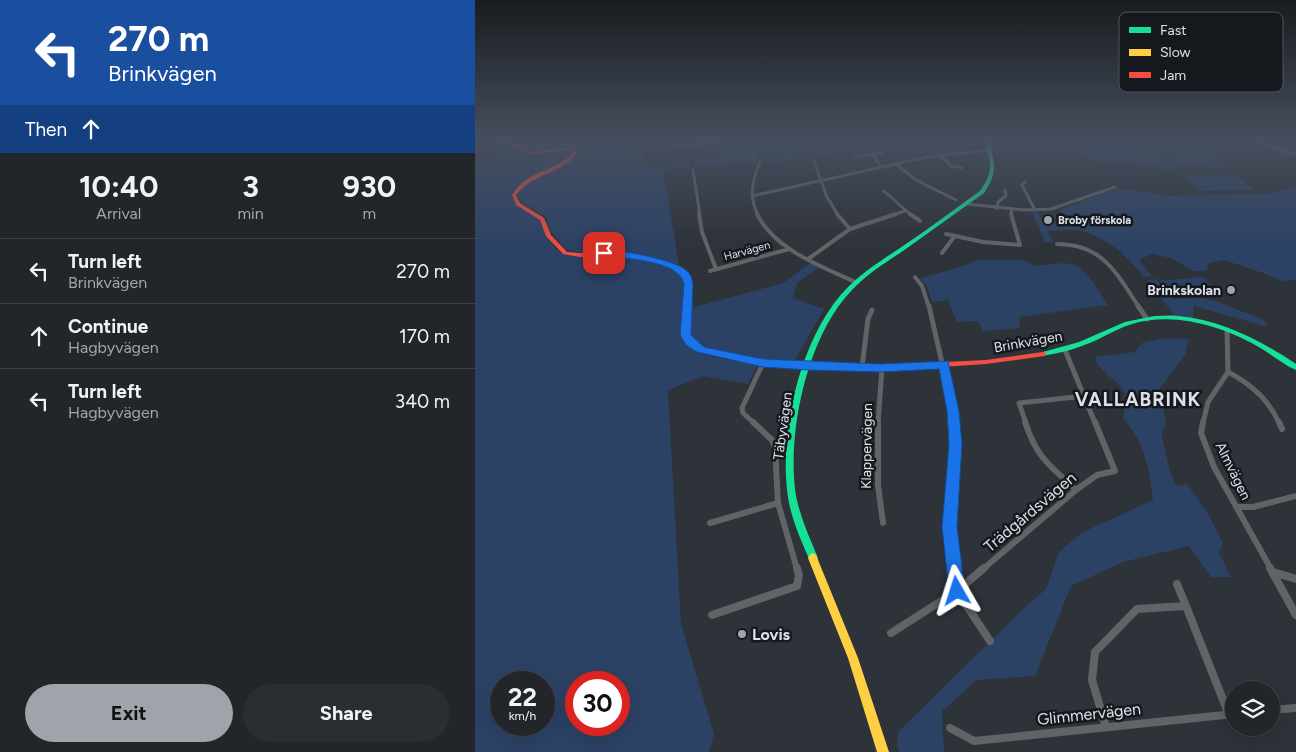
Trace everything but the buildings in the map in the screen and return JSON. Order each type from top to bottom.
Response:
[{"type":"street","name":"Brinkvägen","points":[[534,176],[521,185],[515,195],[518,204],[543,219],[549,236],[565,253],[579,255],[619,254],[669,264],[681,270],[687,277],[689,284],[685,335],[690,342],[701,350],[763,363],[808,366],[881,368],[990,362],[1065,350],[1127,323],[1147,319],[1174,318],[1198,321],[1254,340],[1279,354],[1296,367]]},
{"type":"street","points":[[694,176],[703,232],[716,269]]},
{"type":"street","points":[[754,176],[751,196],[761,224],[776,240],[789,249],[855,282]]},
{"type":"street","points":[[819,176],[828,201],[841,221],[850,229]]},
{"type":"street","points":[[751,196],[837,176]]},
{"type":"street","points":[[911,176],[956,200]]},
{"type":"street","name":"Täbyvägen","points":[[883,752],[853,658],[796,516],[791,498],[790,450],[797,403],[817,337],[825,322],[855,282],[967,204],[982,192],[992,176]]},
{"type":"street","points":[[1025,182],[1022,185],[1035,210]]},
{"type":"street","points":[[967,204],[1035,210],[1061,207],[1115,187]]},
{"type":"street","points":[[996,208],[999,201],[1006,196],[1005,190]]},
{"type":"street","points":[[884,191],[920,221]]},
{"type":"street","points":[[946,234],[983,242],[1020,245],[1012,220],[1011,209]]},
{"type":"street","points":[[808,259],[850,229],[905,210]]},
{"type":"street","points":[[942,253],[954,237]]},
{"type":"street","points":[[1057,244],[1078,245],[1101,256],[1147,319]]},
{"type":"street","name":"Harvägen","points":[[710,271],[789,249]]},
{"type":"street","points":[[915,277],[927,297],[944,364],[953,411],[955,444],[950,527],[957,591],[990,641]]},
{"type":"street","points":[[863,367],[868,319],[872,310]]},
{"type":"street","points":[[1227,330],[1228,372],[1246,381],[1256,390],[1276,415],[1282,429]]},
{"type":"street","points":[[1065,350],[1085,396],[1019,403],[1031,440],[1040,457],[1075,490]]},
{"type":"street","points":[[712,615],[797,586],[799,575],[781,518],[775,447],[772,440],[743,413],[742,408],[763,363]]},
{"type":"street","name":"Klappervägen","points":[[881,368],[877,470],[878,494],[883,524]]},
{"type":"street","name":"Almvägen","points":[[1228,372],[1208,402],[1201,433],[1214,467],[1296,615]]},
{"type":"street","name":"Trädgårdsvägen","points":[[891,633],[957,591],[1075,490],[1097,474],[1115,471],[1085,396]]},
{"type":"street","points":[[1236,507],[1253,507],[1296,496]]},
{"type":"street","points":[[710,523],[779,504]]},
{"type":"street","points":[[1273,572],[1296,579]]},
{"type":"street","points":[[1177,584],[1225,700]]},
{"type":"street","points":[[1106,727],[1092,680],[1095,652],[1137,609],[1186,606]]},
{"type":"street","points":[[1280,709],[1296,708]]},
{"type":"street","name":"Glimmervägen","points":[[950,728],[975,740],[1225,715]]},
{"type":"shaded area","points":[[475,176],[534,176],[517,188],[512,196],[516,205],[540,219],[547,236],[556,249],[563,254],[582,256],[611,254],[667,265],[685,278],[682,332],[684,341],[691,348],[713,357],[758,364],[748,384],[704,376],[668,390],[681,624],[714,734],[709,752],[475,752]]},
{"type":"shaded area","points":[[537,176],[664,176],[679,266],[622,251],[583,253],[565,249],[550,230],[546,217],[520,201],[517,195],[528,181]]},
{"type":"shaded area","points":[[1237,176],[1255,190],[1200,191],[1184,177]]},
{"type":"shaded area","points":[[1296,186],[1296,280],[1281,281],[1224,260],[1209,263],[1206,271],[1193,271],[1171,258],[1152,254],[1139,260],[1152,276],[1144,277],[1117,249],[1091,234],[1074,230],[1047,231],[1054,242],[1045,243],[1032,212],[1038,212],[1044,224],[1070,223],[1060,210],[1117,188],[1168,196],[1274,193]]},
{"type":"shaded area","points":[[978,260],[1023,260],[1035,266],[1064,263],[1077,265],[1090,278],[1108,305],[1019,317],[1020,328],[983,331],[978,321],[957,322],[948,300],[932,302],[927,286],[920,278]]},
{"type":"shaded area","points":[[810,263],[819,267],[797,283],[793,298],[824,309],[793,363],[704,347],[689,334],[691,308],[783,283]]},
{"type":"shaded area","points":[[1203,277],[1218,293],[1173,297],[1159,281]]},
{"type":"shaded area","points":[[1156,279],[1173,299],[1201,298],[1216,301],[1264,320],[1268,327],[1194,306],[1193,318],[1176,317],[1147,280]]},
{"type":"shaded area","points":[[1163,338],[1189,339],[1185,355],[1160,388],[1166,425],[1161,432],[1170,472],[1176,486],[1187,484],[1206,510],[1223,543],[1219,553],[1231,577],[1211,577],[1189,546],[1123,562],[1071,586],[1035,676],[977,680],[942,711],[944,752],[899,752],[897,745],[898,732],[1024,608],[1046,589],[1059,552],[1081,533],[1153,500],[1145,456],[1136,437],[1123,418],[1126,405],[1124,392],[1101,368],[1095,357],[1135,352],[1142,343]]},
{"type":"traffic: fast","points":[[813,558],[794,507],[789,466],[794,414],[808,362],[818,337],[843,296],[863,276],[982,192],[991,176]]},
{"type":"traffic: fast","points":[[1043,354],[1082,344],[1115,328],[1133,322],[1154,318],[1176,318],[1219,326],[1239,334],[1296,367]]},
{"type":"traffic: slow","points":[[640,258],[662,262],[676,268],[686,277],[689,284],[685,335],[702,350],[743,359],[816,367],[883,368]]},
{"type":"traffic: slow","points":[[813,558],[853,658],[883,752]]},
{"type":"traffic: jam","points":[[537,176],[528,181],[514,195],[518,204],[542,219],[549,236],[565,253],[580,255],[619,253],[640,258]]},
{"type":"traffic: jam","points":[[883,368],[986,362],[1043,354]]},
{"type":"place","name":"Broby förskola","points":[[1048,220]]},
{"type":"place","name":"Brinkskolan","points":[[1231,290]]},
{"type":"place","name":"Lovis","points":[[742,634]]},
{"type":"district","name":"VALLABRINK","points":[[1138,399]]},
{"type":"route","points":[[604,253],[619,254],[669,264],[681,270],[687,277],[689,284],[685,335],[690,342],[701,350],[763,363],[808,366],[881,368],[944,364],[953,411],[955,444],[950,527],[957,591]]}]
